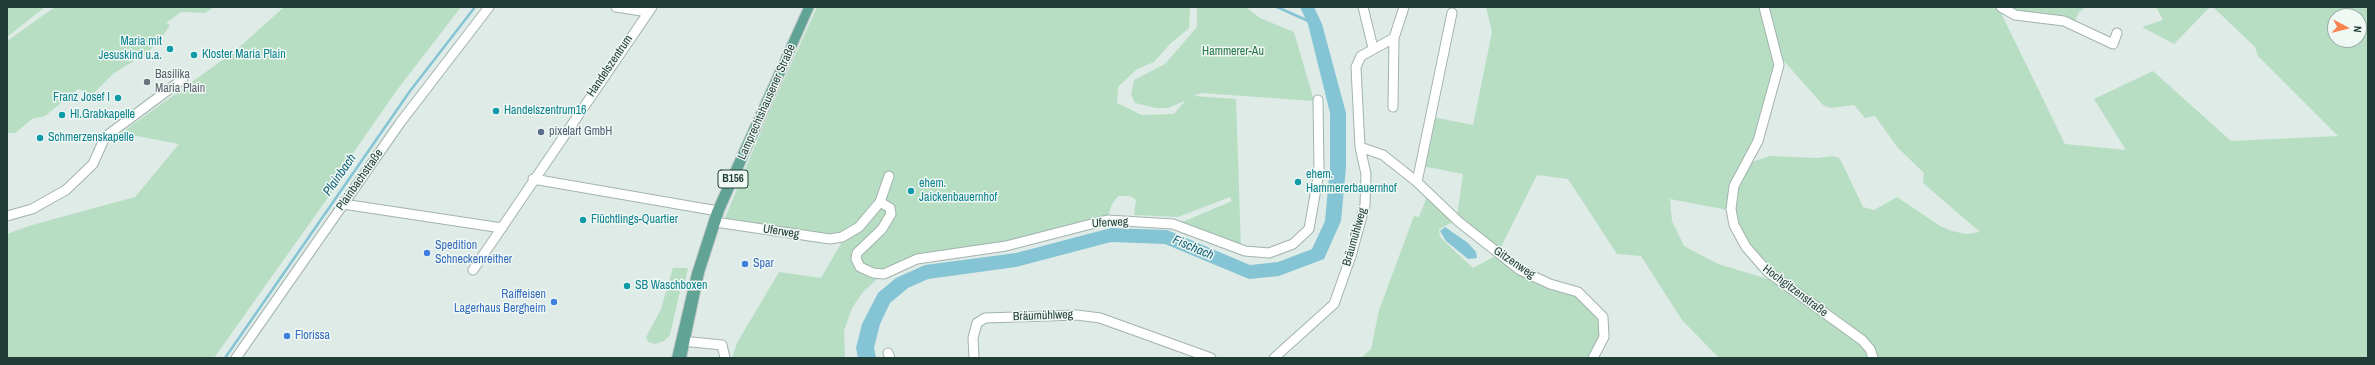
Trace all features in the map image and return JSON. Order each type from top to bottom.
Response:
[{"type":"main road","name":"Lamprechtshausener Straße","points":[[679,358],[698,272],[717,216],[809,7]]},
{"type":"street","name":"Plainbachstraße","points":[[236,358],[400,123],[489,7]]},
{"type":"street","name":"Handelszentrum","points":[[472,270],[650,10],[616,7]]},
{"type":"street","points":[[1363,7],[1373,48]]},
{"type":"street","name":"Hochgitzenstraße","points":[[1764,7],[1779,65],[1758,141],[1734,186],[1730,209],[1734,225],[1746,247],[1768,272],[1862,340],[1870,349],[1872,358]]},
{"type":"street","points":[[2001,7],[2015,15],[2064,21],[2113,44],[2116,33]]},
{"type":"street","points":[[1393,107],[1394,38],[1403,8]]},
{"type":"street","points":[[1417,182],[1452,13]]},
{"type":"street","name":"Bräumühlweg","points":[[1274,358],[1334,304],[1351,256],[1365,205],[1366,174],[1360,148],[1356,67],[1362,56],[1373,48],[1394,38]]},
{"type":"street","points":[[7,216],[32,209],[66,190],[93,164],[105,138],[184,80]]},
{"type":"street","name":"Uferweg","points":[[880,202],[886,204],[890,208],[891,214],[882,229],[857,253],[856,259],[860,267],[873,273],[884,274],[917,259],[1006,246],[1089,223],[1107,220],[1173,224],[1245,251],[1269,253],[1293,244],[1303,236],[1310,224],[1319,172],[1320,140],[1318,100]]},
{"type":"street","name":"Gitzenweg","points":[[1360,148],[1383,155],[1417,182],[1459,222],[1520,270],[1550,284],[1571,288],[1585,298],[1603,317],[1605,328],[1604,337],[1593,358]]},
{"type":"street","name":"Uferweg","points":[[717,216],[830,239],[850,234],[880,202],[889,176]]},
{"type":"street","points":[[533,179],[717,216]]},
{"type":"street","points":[[343,204],[502,228]]},
{"type":"street","name":"Bräumühlweg","points":[[974,358],[973,338],[977,322],[984,318],[1077,314],[1100,318],[1211,358]]},
{"type":"street","points":[[682,341],[722,345],[725,358]]},
{"type":"green space","points":[[7,7],[45,7],[7,37]]},
{"type":"green space","points":[[55,7],[214,7],[205,13],[181,12],[166,23],[170,25],[160,40],[146,54],[114,73],[93,94],[78,89],[45,116],[32,119],[15,133],[7,133],[7,41]]},
{"type":"green space","points":[[284,7],[461,7],[397,90],[349,159],[334,189],[214,358],[7,358],[7,234],[32,225],[135,197],[179,144],[121,133],[235,51]]},
{"type":"green space","name":"Hammerer-Au","points":[[817,7],[1190,7],[1189,28],[1170,44],[1154,62],[1137,69],[1118,87],[1117,103],[1142,115],[1174,114],[1185,101],[1168,108],[1156,108],[1135,103],[1131,94],[1134,80],[1165,64],[1197,27],[1197,7],[1246,7],[1260,18],[1294,32],[1314,101],[1201,93],[1194,96],[1236,99],[1241,248],[1180,223],[1232,201],[1230,197],[1178,217],[1134,215],[1136,200],[1130,196],[1118,196],[1112,204],[1108,216],[1079,222],[1030,238],[941,252],[878,278],[863,292],[852,308],[844,331],[845,358],[732,358],[737,343],[779,272],[821,278],[843,240],[835,236],[728,221],[725,218],[766,119]]},
{"type":"green space","points":[[1486,7],[1763,7],[1777,62],[1764,121],[1728,210],[1670,199],[1672,221],[1684,246],[1718,264],[1778,282],[1855,338],[1865,349],[1868,358],[1719,358],[1682,320],[1641,256],[1617,254],[1568,179],[1537,175],[1499,251],[1457,216],[1463,174],[1422,166],[1433,117],[1473,125],[1492,32]]},
{"type":"green space","points":[[1766,7],[2086,7],[2079,12],[2074,23],[2019,14],[2011,9],[2002,15],[2065,144],[2126,150],[2094,99],[2153,71],[2231,141],[2338,136],[2258,56],[2255,47],[2213,7],[2368,7],[2368,358],[1874,358],[1872,351],[1756,258],[1734,217],[1734,194],[1752,162],[1770,156],[1818,158],[1833,156],[1839,158],[1863,207],[1874,210],[1897,197],[1940,226],[1952,231],[1966,234],[1980,232],[1923,183],[1924,173],[1898,148],[1875,116],[1865,118],[1854,105],[1830,108],[1823,105],[1782,59]]},
{"type":"green space","points":[[2156,7],[2210,7],[2174,44],[2142,27],[2163,20]]},
{"type":"green space","points":[[1427,196],[1455,221],[1439,229],[1440,237],[1473,268],[1495,256],[1524,277],[1540,285],[1564,290],[1577,295],[1597,314],[1603,331],[1590,358],[1361,358],[1371,349],[1379,310],[1414,216],[1419,217]]},
{"type":"green space","points":[[673,268],[688,268],[684,286],[680,291],[670,335],[664,341],[655,344],[648,342],[646,337],[661,309]]},
{"type":"water","points":[[1445,227],[1468,243],[1476,252],[1477,258],[1468,259],[1446,241],[1440,231]]},
{"type":"waterway","name":"Plainbach","points":[[225,358],[410,91],[475,7]]},
{"type":"waterway","points":[[1277,7],[1315,24]]},
{"type":"waterway","name":"Fischach","points":[[867,358],[865,348],[871,324],[884,298],[902,283],[925,272],[1016,260],[1111,235],[1167,237],[1249,272],[1279,269],[1318,254],[1333,221],[1338,167],[1338,113],[1315,24],[1307,7]]},
{"type":"place","name":"Maria mit Jesuskind u.a.","points":[[170,49]]},
{"type":"place","name":"Kloster Maria Plain","points":[[194,55]]},
{"type":"place","name":"Basilika Maria Plain","points":[[147,82]]},
{"type":"place","name":"Franz Josef I","points":[[118,98]]},
{"type":"place","name":"Handelszentrum16","points":[[496,111]]},
{"type":"place","name":"Hl.Grabkapelle","points":[[62,115]]},
{"type":"place","name":"pixelart GmbH","points":[[541,132]]},
{"type":"place","name":"Schmerzenskapelle","points":[[40,138]]},
{"type":"place","name":"ehem. Hammererbauernhof","points":[[1298,182]]},
{"type":"place","name":"ehem. Jaickenbauernhof","points":[[911,191]]},
{"type":"place","name":"Flüchtlings-Quartier","points":[[583,220]]},
{"type":"place","name":"Spedition Schneckenreither","points":[[427,253]]},
{"type":"place","name":"Spar","points":[[745,264]]},
{"type":"place","name":"SB Waschboxen","points":[[627,286]]},
{"type":"place","name":"Raiffeisen Lagerhaus Bergheim","points":[[554,302]]},
{"type":"place","name":"Florissa","points":[[287,336]]}]
